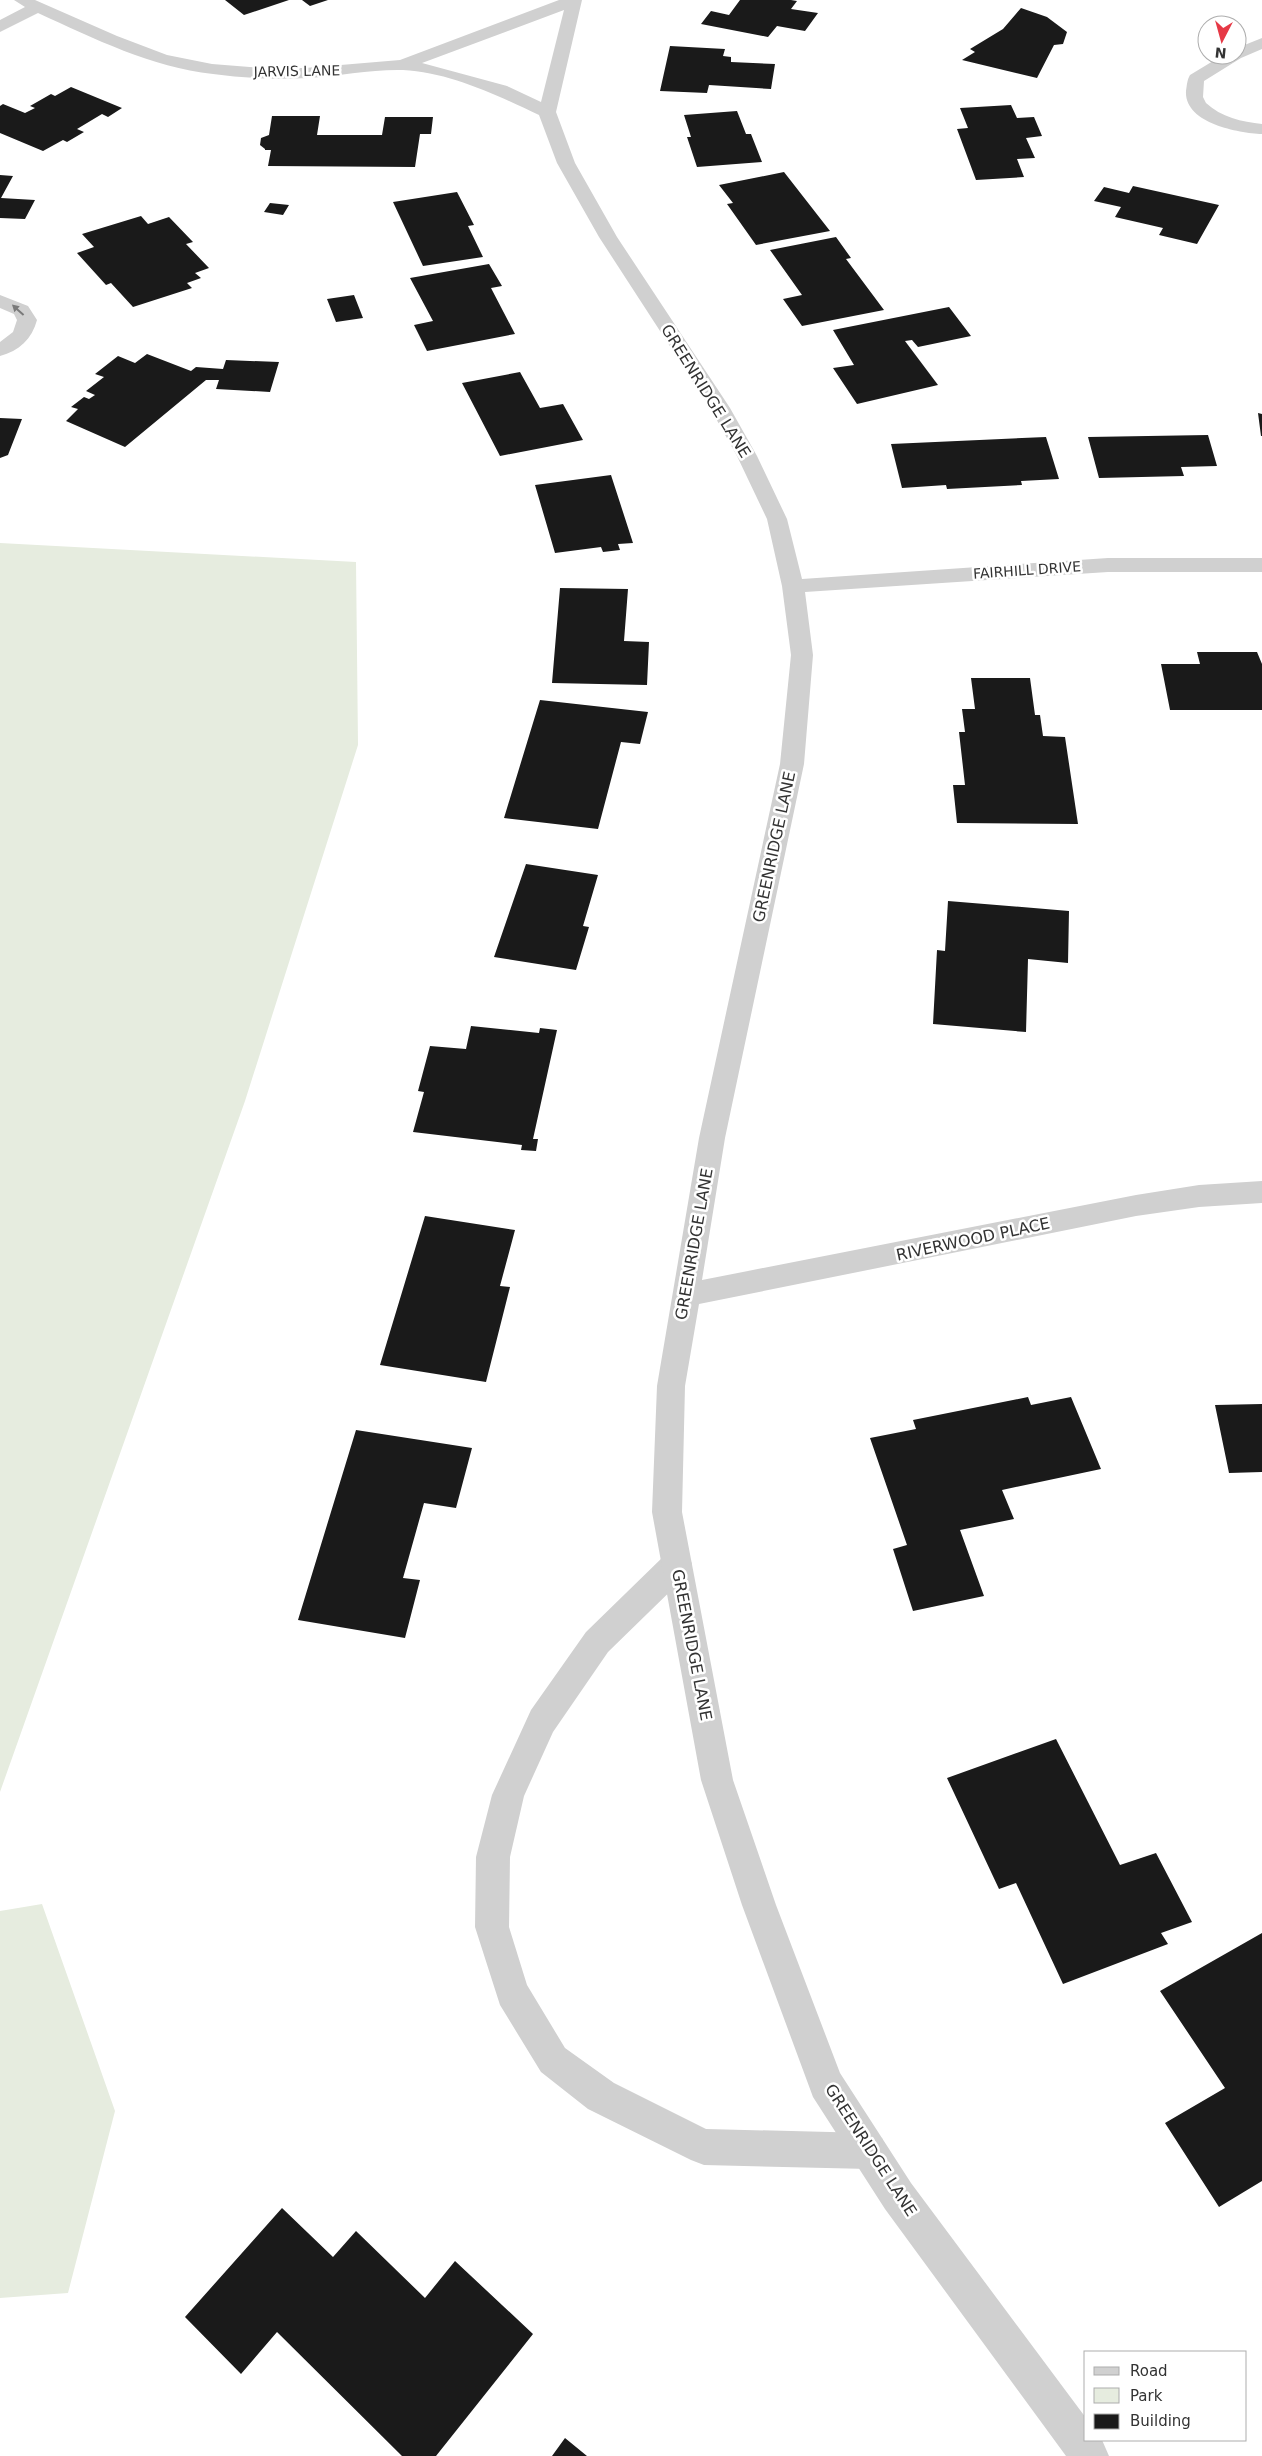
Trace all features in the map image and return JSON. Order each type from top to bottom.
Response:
[{"type":"street","name":"JARVIS LANE","points":[[22,0],[137,51],[212,69],[262,74],[305,73],[403,65],[574,0]]},
{"type":"street","points":[[403,65],[441,72],[501,90],[547,112],[574,0]]},
{"type":"street","points":[[0,27],[38,7]]},
{"type":"street","points":[[1247,50],[1262,43]]},
{"type":"street","points":[[1219,65],[1196,79],[1195,100],[1205,113],[1225,121],[1262,129]]},
{"type":"street","name":"GREENRIDGE LANE","points":[[547,112],[566,162],[608,237],[720,408],[747,456],[777,519],[793,586],[802,656],[792,764],[712,1138],[671,1386],[667,1512],[717,1780],[759,1905],[826,2084],[898,2196],[1090,2456]]},
{"type":"street","points":[[0,301],[21,310],[27,320],[25,332],[15,342],[0,350]]},
{"type":"street","name":"FAIRHILL DRIVE","points":[[793,586],[1099,565],[1262,565]]},
{"type":"street","name":"RIVERWOOD PLACE","points":[[685,1295],[833,1268],[1133,1206],[1239,1192],[1262,1192]]},
{"type":"street","points":[[677,1564],[598,1642],[542,1721],[508,1795],[493,1857],[492,1927],[512,1994],[553,2060],[601,2096],[704,2147],[869,2151]]},
{"type":"green space","points":[[0,543],[356,562],[358,745],[245,1101],[0,1792]]},
{"type":"green space","points":[[42,1904],[115,2111],[68,2293],[0,2298],[0,1911]]},
{"type":"building","points":[[225,0],[289,0],[244,15]]},
{"type":"building","points":[[302,0],[328,0],[310,6]]},
{"type":"building","points":[[740,0],[797,1],[791,9],[818,13],[805,31],[777,26],[768,37],[701,24],[711,11],[729,15]]},
{"type":"building","points":[[1021,8],[1047,17],[1067,32],[1063,44],[1054,45],[1037,78],[962,60],[975,52],[970,49],[1003,29]]},
{"type":"building","points":[[670,46],[725,49],[723,56],[731,57],[731,62],[775,64],[771,89],[709,85],[707,93],[660,91]]},
{"type":"building","points":[[71,87],[122,108],[108,117],[102,114],[77,129],[84,132],[67,142],[63,140],[43,151],[0,133],[0,106],[3,104],[25,113],[35,108],[30,106],[51,94],[55,96]]},
{"type":"building","points":[[1011,105],[1017,118],[1034,117],[1042,136],[1026,138],[1035,158],[1017,159],[1024,177],[976,180],[957,129],[968,128],[960,108]]},
{"type":"building","points":[[737,111],[746,134],[751,134],[762,162],[697,167],[687,137],[691,137],[684,115]]},
{"type":"building","points":[[272,116],[320,116],[317,135],[382,135],[385,117],[433,117],[431,134],[420,134],[415,167],[268,166],[271,150],[265,150],[260,145],[261,138],[269,135]]},
{"type":"building","points":[[784,172],[830,231],[756,245],[727,204],[733,203],[719,185]]},
{"type":"building","points":[[0,175],[13,176],[1,198],[35,200],[25,219],[0,218]]},
{"type":"building","points":[[1133,186],[1219,205],[1197,244],[1159,235],[1163,228],[1115,217],[1121,207],[1094,201],[1104,187],[1129,193]]},
{"type":"building","points":[[457,192],[474,225],[468,226],[483,257],[423,266],[393,202]]},
{"type":"building","points":[[270,203],[289,205],[283,215],[264,212]]},
{"type":"building","points":[[141,216],[148,224],[169,217],[193,242],[186,244],[209,268],[195,273],[201,278],[187,283],[192,288],[133,307],[111,283],[106,285],[77,253],[94,247],[82,234]]},
{"type":"building","points":[[836,237],[851,258],[846,259],[884,310],[802,326],[783,299],[802,295],[770,250]]},
{"type":"building","points":[[489,264],[502,286],[491,288],[515,334],[427,351],[414,325],[433,321],[410,278]]},
{"type":"building","points":[[354,295],[363,318],[336,322],[327,299]]},
{"type":"building","points":[[949,307],[971,336],[918,347],[912,340],[905,341],[938,385],[857,404],[833,368],[854,365],[833,330]]},
{"type":"building","points":[[147,354],[191,371],[196,367],[223,369],[226,360],[279,362],[270,392],[216,389],[219,380],[206,380],[125,447],[66,421],[78,409],[71,407],[84,397],[89,399],[95,395],[86,391],[104,377],[95,374],[118,356],[135,363]]},
{"type":"building","points":[[520,372],[540,408],[563,404],[583,440],[500,456],[462,383]]},
{"type":"building","points":[[1258,413],[1262,414],[1262,436],[1261,436]]},
{"type":"building","points":[[0,418],[22,419],[8,455],[0,458]]},
{"type":"building","points":[[1208,435],[1217,466],[1181,467],[1184,476],[1099,478],[1088,437]]},
{"type":"building","points":[[1046,437],[1059,479],[1021,481],[1022,485],[947,489],[946,485],[902,488],[891,444]]},
{"type":"building","points":[[611,475],[633,543],[618,544],[620,550],[603,552],[601,547],[555,553],[535,485]]},
{"type":"building","points":[[560,588],[628,589],[624,641],[649,642],[647,685],[552,683]]},
{"type":"building","points":[[1197,652],[1257,652],[1262,664],[1262,710],[1170,710],[1161,664],[1200,664]]},
{"type":"building","points":[[971,678],[1030,678],[1035,715],[1040,715],[1043,736],[1065,737],[1078,824],[957,823],[953,785],[965,785],[959,732],[965,732],[962,709],[975,709]]},
{"type":"building","points":[[540,700],[648,712],[640,744],[621,742],[598,829],[504,818]]},
{"type":"building","points":[[526,864],[598,875],[583,926],[589,927],[576,970],[494,957]]},
{"type":"building","points":[[948,901],[1069,911],[1068,963],[1028,959],[1026,1032],[933,1024],[937,950],[945,951]]},
{"type":"building","points":[[471,1026],[539,1033],[540,1028],[557,1030],[533,1139],[538,1139],[536,1151],[521,1150],[522,1145],[413,1132],[424,1092],[418,1091],[430,1046],[466,1049]]},
{"type":"building","points":[[425,1216],[515,1230],[500,1286],[510,1287],[486,1382],[380,1365]]},
{"type":"building","points":[[1028,1397],[1031,1405],[1071,1397],[1101,1469],[1002,1490],[1014,1519],[960,1530],[984,1596],[913,1611],[893,1549],[907,1545],[870,1438],[916,1429],[913,1420]]},
{"type":"building","points":[[1262,1404],[1262,1472],[1229,1473],[1215,1405]]},
{"type":"building","points":[[356,1430],[472,1448],[456,1508],[424,1503],[403,1578],[420,1580],[405,1638],[298,1620]]},
{"type":"building","points":[[1056,1739],[1120,1865],[1156,1853],[1192,1922],[1161,1933],[1168,1944],[1063,1984],[1016,1883],[999,1889],[947,1778]]},
{"type":"building","points":[[1262,1933],[1262,2181],[1219,2207],[1165,2123],[1225,2088],[1160,1991]]},
{"type":"building","points":[[282,2208],[333,2257],[356,2231],[425,2298],[455,2261],[533,2334],[436,2456],[402,2456],[277,2332],[241,2374],[185,2317]]},
{"type":"building","points":[[565,2438],[587,2456],[552,2456]]}]
